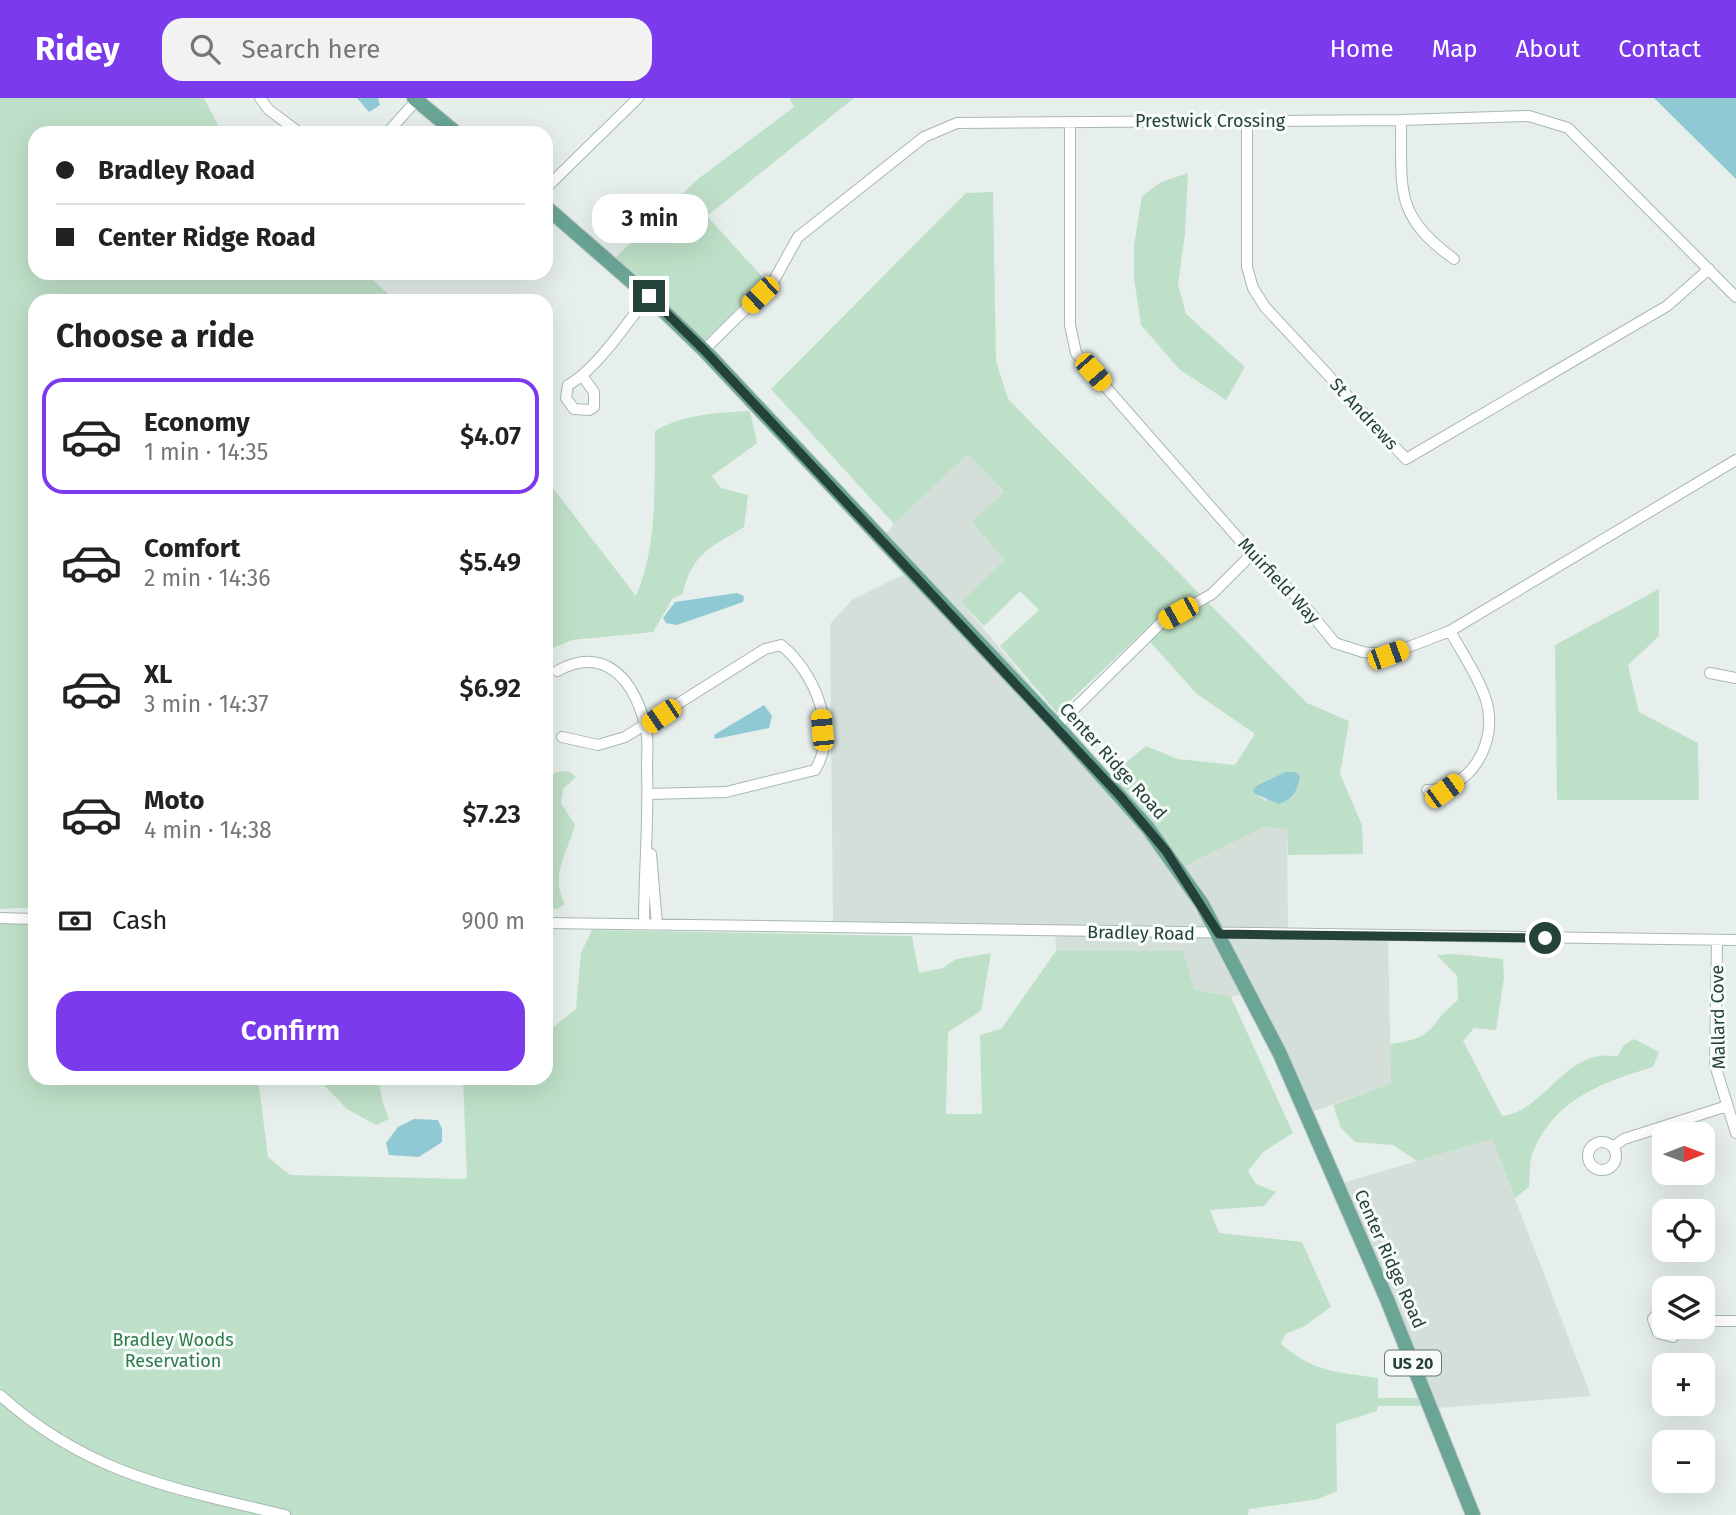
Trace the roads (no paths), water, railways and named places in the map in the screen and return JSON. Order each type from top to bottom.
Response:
[{"type":"main road","points":[[416,99],[448,126]]},
{"type":"main road","name":"Center Ridge Road","points":[[553,213],[649,296],[704,350],[1057,726],[1148,828],[1202,904],[1280,1054],[1379,1281],[1473,1515]]},
{"type":"street","points":[[260,98],[269,110],[291,126]]},
{"type":"street","points":[[553,181],[638,98]]},
{"type":"street","points":[[393,126],[416,99]]},
{"type":"street","name":"Prestwick Crossing","points":[[704,350],[773,282],[799,237],[923,137],[957,123],[1401,120],[1530,116],[1568,128],[1736,297]]},
{"type":"street","points":[[1401,120],[1402,192],[1410,218],[1428,240],[1454,259]]},
{"type":"street","name":"St Andrews","points":[[1247,121],[1247,267],[1253,288],[1265,307],[1406,459],[1667,306],[1709,270]]},
{"type":"street","name":"Muirfield Way","points":[[1070,122],[1070,326],[1076,353],[1252,554],[1300,600],[1335,643],[1363,652],[1388,655],[1450,631],[1736,460]]},
{"type":"street","points":[[583,377],[649,296]]},
{"type":"street","points":[[1057,726],[1161,623],[1212,594],[1252,554]]},
{"type":"street","points":[[1427,790],[1444,791],[1471,771],[1488,743],[1487,701],[1450,631]]},
{"type":"street","points":[[562,737],[598,745],[625,737],[773,646],[781,645],[796,657],[810,675],[820,706],[824,753],[815,770],[726,792],[648,794]]},
{"type":"street","points":[[556,671],[581,662],[599,664],[619,671],[634,693],[646,726],[649,836],[644,924]]},
{"type":"street","points":[[1710,673],[1736,678]]},
{"type":"street","points":[[649,836],[656,887],[657,924]]},
{"type":"street","points":[[0,918],[28,919]]},
{"type":"street","name":"Bradley Road","points":[[553,923],[1736,940]]},
{"type":"street","name":"Mallard Cove","points":[[1717,940],[1715,1065],[1736,1133]]},
{"type":"street","points":[[1613,1147],[1624,1139],[1727,1106]]},
{"type":"street","points":[[1715,1321],[1736,1321]]},
{"type":"street","points":[[0,1395],[76,1451],[129,1476],[285,1515]]},
{"type":"water","points":[[357,98],[378,98],[380,105],[369,112]]},
{"type":"water","points":[[1654,98],[1736,98],[1736,179]]},
{"type":"water","points":[[737,593],[744,596],[743,602],[677,625],[666,623],[663,618],[675,602]]},
{"type":"water","points":[[764,705],[772,716],[769,728],[715,739],[714,735]]},
{"type":"water","points":[[1285,772],[1296,772],[1300,776],[1291,797],[1279,804],[1255,794],[1253,790],[1256,786]]},
{"type":"water","points":[[414,1119],[438,1120],[442,1129],[442,1142],[419,1157],[389,1155],[386,1143],[398,1127]]},
{"type":"park label","name":"Bradley Woods Reservation","points":[[173,1350]]}]
